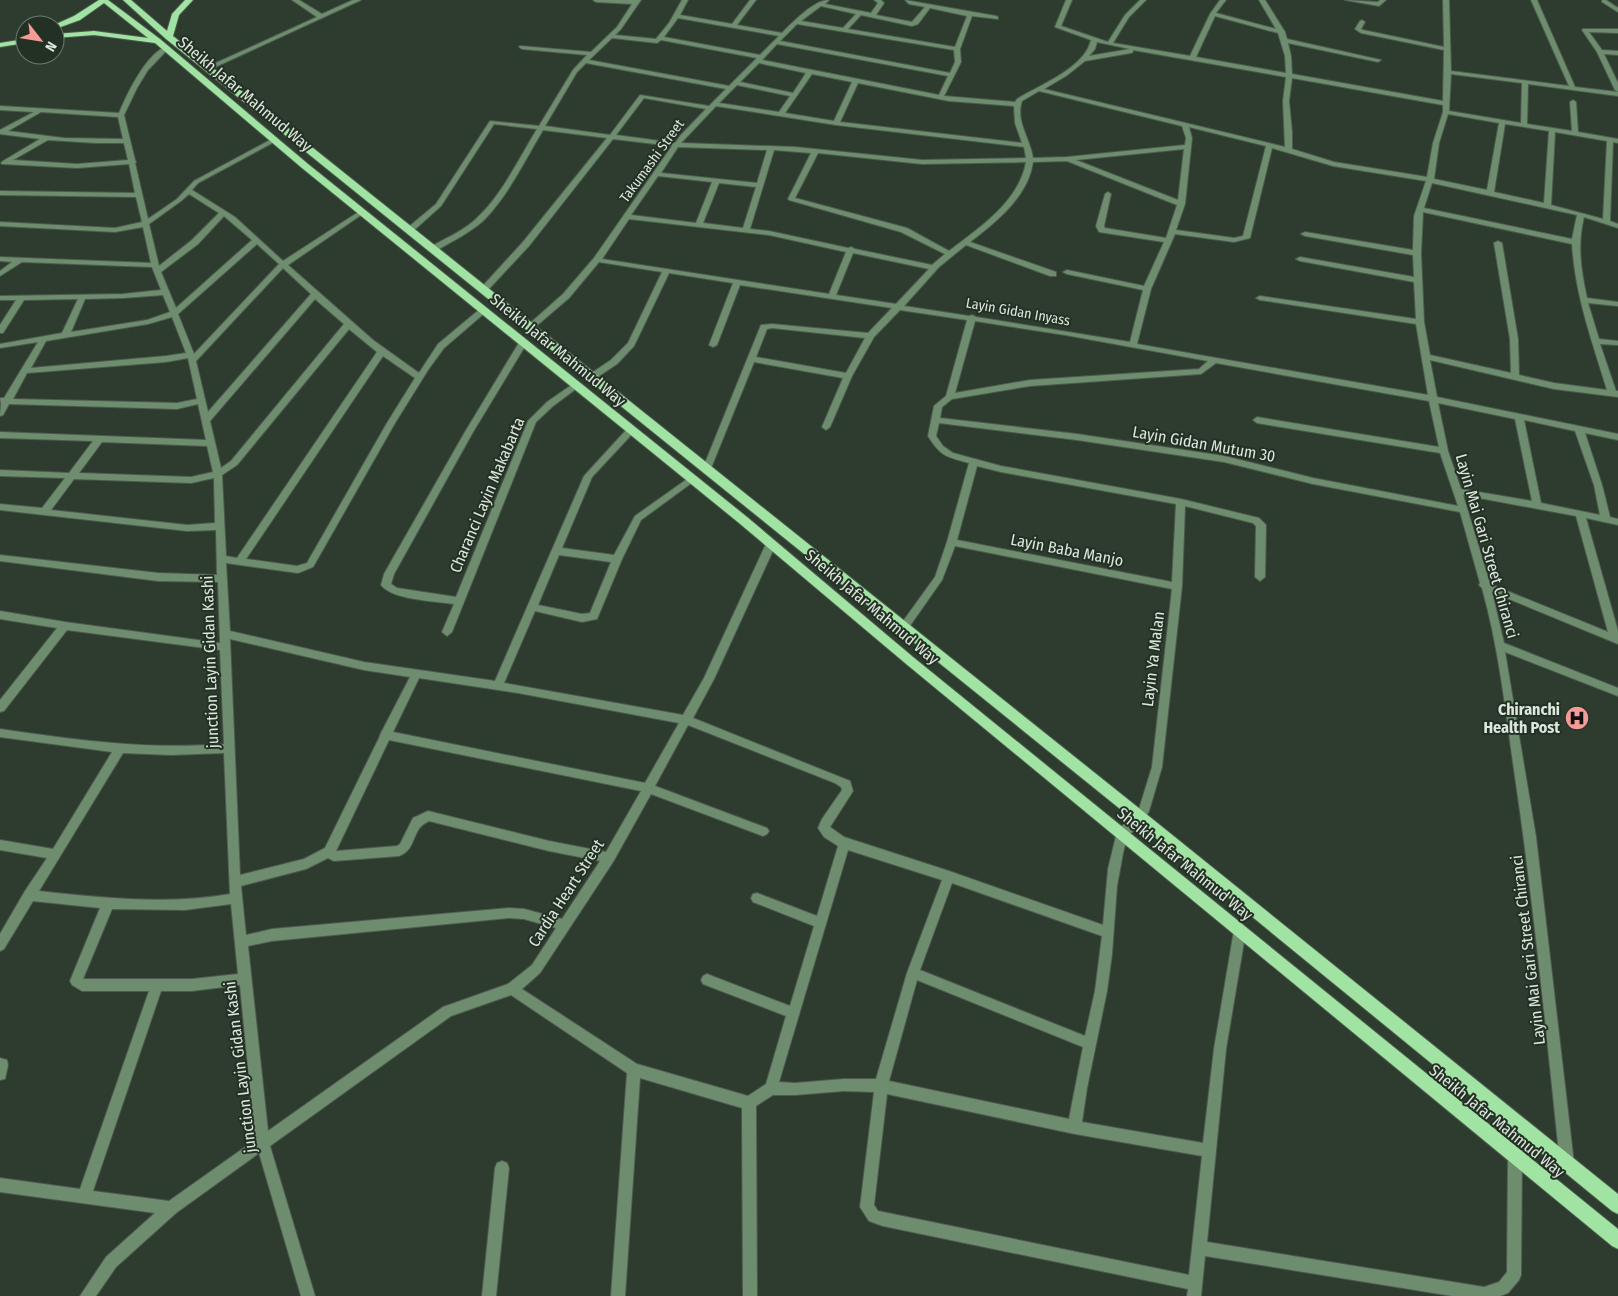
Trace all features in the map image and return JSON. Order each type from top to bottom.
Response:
[{"type":"main road","name":"Sheikh Jafar Mahmud Way","points":[[104,0],[164,42],[209,68],[1140,816],[1618,1205]]},
{"type":"main road","points":[[65,23],[77,18],[104,0]]},
{"type":"main road","name":"Sheikh Jafar Mahmud Way","points":[[127,0],[164,42],[274,140],[772,544],[908,660],[1240,930],[1617,1242]]},
{"type":"main road","points":[[65,35],[94,33],[164,42],[176,14],[189,0]]},
{"type":"main road","points":[[0,39],[15,37]]},
{"type":"main road","points":[[0,45],[15,43]]},
{"type":"street","points":[[295,0],[320,16]]},
{"type":"street","points":[[209,68],[356,0]]},
{"type":"street","points":[[433,249],[470,228],[483,217],[506,186],[575,71],[629,15],[637,1],[596,0]]},
{"type":"street","points":[[610,36],[653,42],[660,38],[685,0]]},
{"type":"street","points":[[733,26],[753,0]]},
{"type":"street","name":"Takumashi Street","points":[[531,326],[566,296],[597,260],[676,145],[796,22],[826,0]]},
{"type":"street","points":[[872,16],[881,3],[877,0]]},
{"type":"street","points":[[908,0],[911,3],[970,15],[996,18]]},
{"type":"street","points":[[1069,0],[1058,27],[1108,44],[1446,107],[1502,122],[1618,141]]},
{"type":"street","points":[[1108,44],[1128,16],[1143,0]]},
{"type":"street","points":[[1192,59],[1213,14],[1223,0]]},
{"type":"street","points":[[1262,0],[1286,41],[1289,77],[1286,101],[1290,138],[1288,151]]},
{"type":"street","points":[[1348,0],[1380,4],[1383,0]]},
{"type":"street","name":"Layin Mai Gari Street Chiranci","points":[[1446,0],[1448,72],[1446,107],[1436,143],[1436,156],[1430,180],[1418,216],[1417,253],[1420,322],[1428,357],[1432,399],[1444,451],[1464,510],[1493,611],[1499,645],[1530,837],[1567,1163]]},
{"type":"street","points":[[1534,0],[1573,88]]},
{"type":"street","points":[[1618,3],[1604,1],[1618,10]]},
{"type":"street","points":[[819,4],[859,14],[914,24],[929,6]]},
{"type":"street","points":[[843,31],[859,14]]},
{"type":"street","points":[[1213,14],[1282,32]]},
{"type":"street","points":[[941,97],[958,62],[957,49],[970,15]]},
{"type":"street","points":[[676,16],[784,35]]},
{"type":"street","points":[[796,22],[957,49]]},
{"type":"street","points":[[1362,22],[1358,28],[1361,31],[1447,49]]},
{"type":"street","points":[[1448,72],[1525,83],[1618,92],[1615,75],[1586,29],[1618,31]]},
{"type":"street","points":[[660,38],[760,59],[810,72],[941,97],[1018,104]]},
{"type":"street","points":[[826,427],[848,376],[880,322],[899,306],[934,268],[1011,201],[1029,168],[1030,158],[1018,121],[1018,104],[1023,98],[1041,90],[1085,59],[1094,45],[1094,40]]},
{"type":"street","points":[[1286,41],[1378,60]]},
{"type":"street","points":[[0,108],[38,112],[121,115],[164,42]]},
{"type":"street","points":[[776,42],[951,75]]},
{"type":"street","points":[[522,48],[591,54]]},
{"type":"street","points":[[1085,59],[1139,50]]},
{"type":"street","points":[[1600,52],[1618,53]]},
{"type":"street","points":[[584,61],[794,94]]},
{"type":"street","points":[[781,114],[810,72]]},
{"type":"street","points":[[836,123],[856,81]]},
{"type":"street","points":[[1524,126],[1525,83]]},
{"type":"street","points":[[1041,90],[1370,171],[1430,180],[1490,193],[1581,214],[1618,226]]},
{"type":"street","points":[[483,290],[509,266],[612,137],[642,96],[836,123],[1026,146]]},
{"type":"street","points":[[1573,102],[1575,134]]},
{"type":"street","points":[[1,132],[38,112]]},
{"type":"street","name":"junction Layin Gidan Kashi","points":[[121,115],[133,162],[145,224],[157,267],[192,358],[218,474],[235,882],[262,1142],[308,1296]]},
{"type":"street","points":[[409,230],[440,205],[492,122],[676,145],[771,148],[922,162],[1067,158],[1188,147]]},
{"type":"street","points":[[1490,193],[1502,122]]},
{"type":"street","points":[[1133,345],[1147,289],[1172,232],[1181,204],[1189,138],[1185,124]]},
{"type":"street","points":[[1547,206],[1552,131]]},
{"type":"street","points":[[1,132],[47,138],[103,142],[127,141]]},
{"type":"street","points":[[3,164],[47,138]]},
{"type":"street","points":[[0,224],[115,230],[145,224],[179,200],[196,182],[274,140]]},
{"type":"street","points":[[1606,222],[1610,140]]},
{"type":"street","points":[[1172,232],[1234,240],[1246,238],[1269,145]]},
{"type":"street","points":[[746,230],[771,148]]},
{"type":"street","points":[[815,152],[791,199],[904,230],[950,254]]},
{"type":"street","points":[[1067,158],[1181,204]]},
{"type":"street","points":[[3,164],[77,166],[133,162]]},
{"type":"street","points":[[655,174],[759,185]]},
{"type":"street","points":[[698,226],[716,181]]},
{"type":"street","points":[[187,190],[223,213],[349,323],[402,366],[420,377]]},
{"type":"street","points":[[0,193],[139,195]]},
{"type":"street","points":[[1108,194],[1100,226],[1102,230],[1168,241]]},
{"type":"street","points":[[1420,210],[1575,242]]},
{"type":"street","points":[[26,371],[192,358],[282,265],[362,212]]},
{"type":"street","points":[[0,259],[157,267],[195,242],[223,213]]},
{"type":"street","points":[[1428,357],[1554,386],[1615,393],[1584,300],[1575,242],[1581,214]]},
{"type":"street","points":[[626,216],[698,226],[746,230],[852,249],[934,268]]},
{"type":"street","points":[[1305,234],[1417,253]]},
{"type":"street","points":[[0,346],[148,322],[175,313],[256,241]]},
{"type":"street","points":[[966,242],[1053,274]]},
{"type":"street","points":[[1498,243],[1514,340],[1515,377]]},
{"type":"street","points":[[831,297],[852,249]]},
{"type":"street","points":[[1300,259],[1418,280]]},
{"type":"street","points":[[0,274],[21,260]]},
{"type":"street","name":"Layin Gidan Inyass","points":[[597,260],[972,317],[1432,399],[1618,437]]},
{"type":"street","points":[[593,376],[614,362],[631,344],[666,271]]},
{"type":"street","points":[[1067,272],[1147,289]]},
{"type":"street","points":[[713,345],[737,282]]},
{"type":"street","points":[[0,298],[82,298],[166,292]]},
{"type":"street","points":[[207,419],[315,294]]},
{"type":"street","points":[[0,331],[21,298]]},
{"type":"street","points":[[65,336],[82,298]]},
{"type":"street","points":[[1260,298],[1420,322]]},
{"type":"street","points":[[1584,300],[1618,304]]},
{"type":"street","points":[[221,559],[298,570],[310,566],[420,377],[441,346],[483,311]]},
{"type":"street","points":[[950,397],[972,317]]},
{"type":"street","points":[[0,473],[191,480],[218,474],[234,463],[349,323]]},
{"type":"street","points":[[707,468],[764,327],[870,336]]},
{"type":"street","points":[[0,413],[4,401],[26,371],[44,340]]},
{"type":"street","points":[[1597,341],[1618,343]]},
{"type":"street","points":[[459,600],[395,591],[386,585],[389,574],[469,432],[523,343]]},
{"type":"street","points":[[239,562],[382,350]]},
{"type":"street","points":[[751,359],[848,376]]},
{"type":"street","points":[[1214,360],[1200,371],[1030,383],[950,397],[938,406],[932,436],[940,448],[950,455],[974,462],[1001,469],[1182,502],[1256,520],[1261,525],[1260,578]]},
{"type":"street","name":"Charanci Layin Makabarta","points":[[447,632],[532,421],[550,404],[576,386]]},
{"type":"street","points":[[4,401],[177,406],[202,401]]},
{"type":"street","points":[[1519,416],[1537,505]]},
{"type":"street","name":"Layin Gidan Mutum 30","points":[[935,420],[1224,459],[1313,481],[1464,510]]},
{"type":"street","points":[[1257,420],[1444,451]]},
{"type":"street","points":[[1579,429],[1598,485],[1606,520]]},
{"type":"street","points":[[498,686],[588,476],[631,430]]},
{"type":"street","points":[[0,436],[212,443]]},
{"type":"street","points":[[44,512],[99,440]]},
{"type":"street","points":[[904,627],[939,578],[952,542],[974,462]]},
{"type":"street","points":[[532,607],[582,618],[594,616],[617,559],[638,518],[693,480]]},
{"type":"street","points":[[1457,491],[1580,513],[1618,522]]},
{"type":"street","name":"Layin Ya Malan","points":[[1140,816],[1153,784],[1157,767],[1176,586],[1182,502]]},
{"type":"street","points":[[0,507],[187,528],[220,526]]},
{"type":"street","points":[[1580,513],[1616,639]]},
{"type":"street","name":"Layin Baba Manjo","points":[[952,542],[1176,586]]},
{"type":"street","name":"Cardia Heart Street","points":[[87,1296],[111,1262],[171,1208],[447,1011],[512,989],[536,969],[609,858],[709,680],[772,544]]},
{"type":"street","points":[[556,551],[617,559]]},
{"type":"street","points":[[0,558],[150,576],[222,579]]},
{"type":"street","points":[[1484,585],[1616,639]]},
{"type":"street","points":[[0,615],[65,626],[224,647]]},
{"type":"street","points":[[0,708],[65,626]]},
{"type":"street","points":[[224,634],[364,666],[498,686],[686,720],[846,784],[848,791],[824,828],[827,834],[845,842],[949,876],[1107,932]]},
{"type":"street","points":[[1499,645],[1618,692]]},
{"type":"street","points":[[235,882],[306,864],[329,852],[417,673]]},
{"type":"street","points":[[0,733],[119,750],[197,752],[228,748]]},
{"type":"street","points":[[385,735],[648,788],[763,831]]},
{"type":"street","points":[[0,945],[119,750]]},
{"type":"street","points":[[329,852],[334,856],[399,851],[404,848],[417,821],[428,816],[549,846],[609,858]]},
{"type":"street","points":[[1075,1128],[1078,1101],[1105,970],[1111,892],[1123,834],[1140,816]]},
{"type":"street","points":[[771,1088],[845,842]]},
{"type":"street","points":[[0,845],[55,854]]},
{"type":"street","points":[[949,876],[913,973],[881,1086],[867,1207],[874,1216],[1194,1290],[1220,1049],[1240,930]]},
{"type":"street","points":[[29,895],[108,904],[204,905],[237,898]]},
{"type":"street","points":[[757,898],[820,923]]},
{"type":"street","points":[[108,904],[76,981],[82,985],[192,985],[245,979]]},
{"type":"street","points":[[241,942],[272,935],[489,914],[524,914],[565,925]]},
{"type":"street","points":[[913,973],[1090,1044]]},
{"type":"street","points":[[707,980],[793,1013]]},
{"type":"street","points":[[84,1196],[157,985]]},
{"type":"street","points":[[512,989],[634,1070],[749,1103]]},
{"type":"street","points":[[0,1064],[2,1065],[0,1074]]},
{"type":"street","points":[[618,1296],[634,1070]]},
{"type":"street","points":[[749,1103],[771,1088],[881,1086],[1075,1128],[1210,1151]]},
{"type":"street","points":[[749,1103],[750,1296]]},
{"type":"street","points":[[1199,1248],[1484,1294],[1503,1288],[1514,1275],[1515,1157]]},
{"type":"street","points":[[489,1296],[502,1168]]},
{"type":"street","points":[[0,1186],[171,1208]]},
{"type":"place","name":"Chiranchi Health Post","points":[[1577,718]]}]
